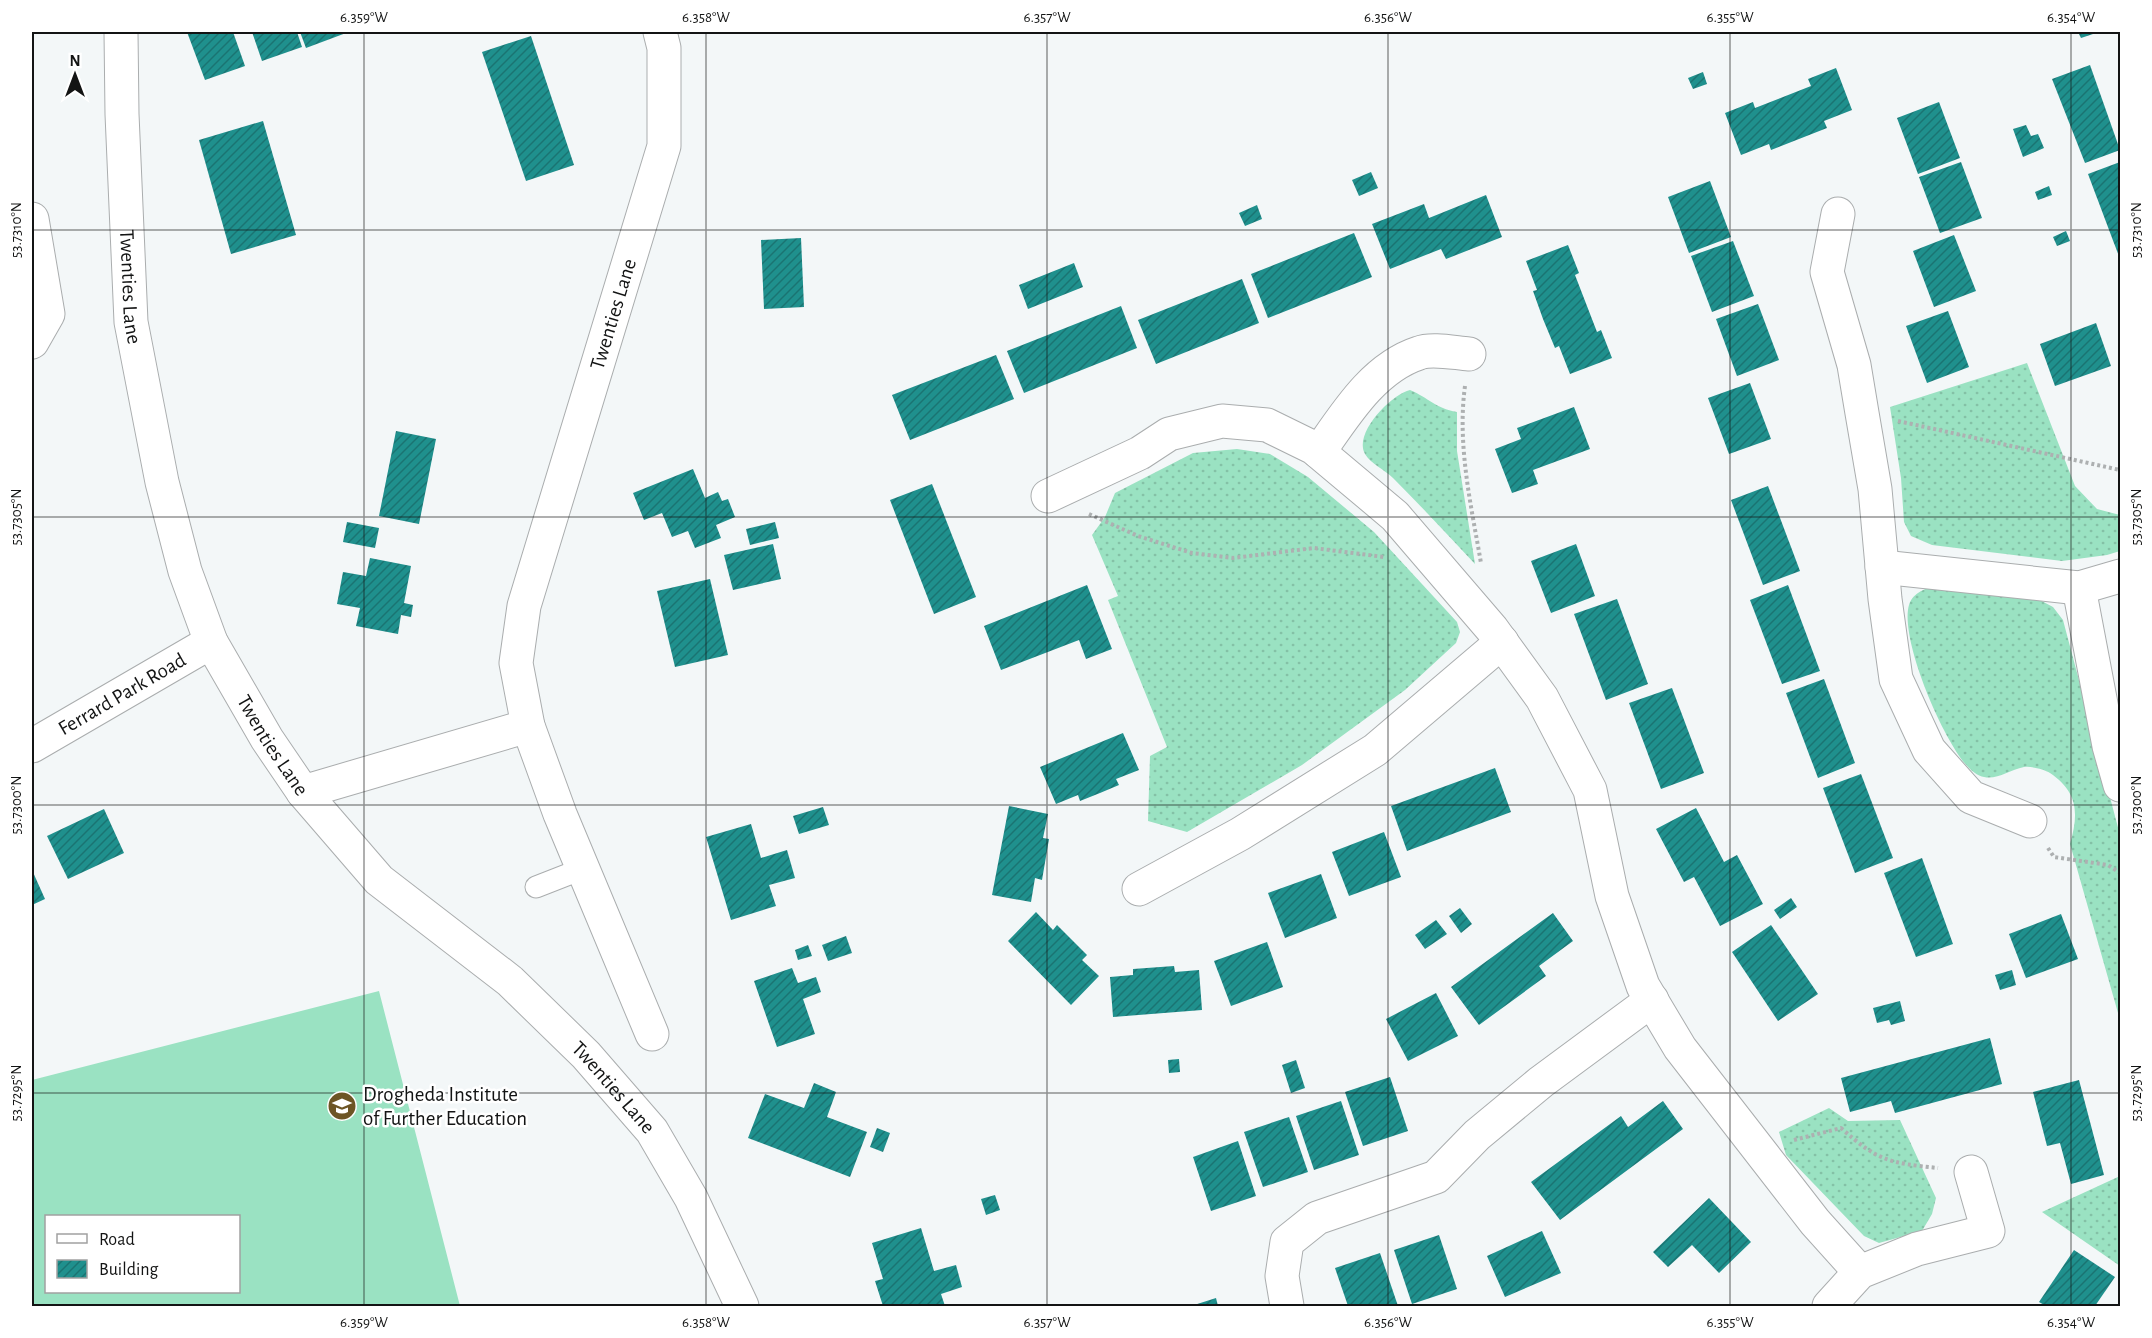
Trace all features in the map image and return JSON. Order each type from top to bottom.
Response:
[{"type":"street","name":"Twenties Lane","points":[[121,32],[122,114],[131,322],[162,482],[185,571],[211,642],[267,739],[303,792],[379,880],[510,981],[586,1055],[652,1131],[691,1198],[742,1306]]},
{"type":"street","name":"Twenties Lane","points":[[652,1035],[560,814],[528,726],[516,663],[524,606],[664,146],[664,48],[660,32]]},
{"type":"street","points":[[1838,213],[1827,272],[1854,366],[1875,489],[1896,679],[1929,750],[1971,797],[2030,821]]},
{"type":"street","points":[[32,219],[48,314],[32,342]]},
{"type":"street","points":[[1319,452],[1348,409],[1385,370],[1420,352],[1469,354]]},
{"type":"street","points":[[1048,496],[1140,453],[1169,434],[1222,421],[1267,425],[1319,452],[1395,516],[1502,642],[1542,698],[1590,790],[1612,896],[1644,986],[1680,1048],[1815,1222],[1860,1272]]},
{"type":"street","points":[[1882,567],[2079,588],[2121,576]]},
{"type":"street","points":[[2079,588],[2109,746],[2121,785]]},
{"type":"street","name":"Ferrard Park Road","points":[[32,746],[211,642]]},
{"type":"street","points":[[1139,889],[1240,834],[1375,750],[1502,642]]},
{"type":"street","points":[[303,792],[528,726]]},
{"type":"street","points":[[1287,1306],[1282,1276],[1287,1242],[1317,1218],[1436,1177],[1477,1135],[1541,1082],[1652,1000]]},
{"type":"street","points":[[1829,1306],[1860,1272],[1917,1249],[1988,1231],[1971,1172]]},
{"type":"lane","points":[[536,887],[582,869]]},
{"type":"path","points":[[1469,354],[1461,416],[1468,482],[1482,569],[1471,604]]},
{"type":"path","points":[[1862,413],[2120,470]]},
{"type":"path","points":[[1048,496],[1138,537],[1192,553],[1233,558],[1314,548],[1399,560],[1426,553]]},
{"type":"path","points":[[2030,821],[2054,857],[2108,865],[2121,873]]},
{"type":"path","points":[[1758,1149],[1841,1128],[1862,1146],[1886,1161],[1971,1172]]},
{"type":"green space","points":[[2027,363],[2075,486],[2097,509],[2120,515],[2120,551],[2062,561],[1932,545],[1911,536],[1904,522],[1901,478],[1890,407]]},
{"type":"green space","points":[[1410,390],[1437,405],[1457,412],[1457,451],[1475,564],[1393,478],[1365,454],[1364,436],[1376,416],[1394,399]]},
{"type":"green space","points":[[1237,449],[1270,454],[1308,477],[1374,532],[1457,622],[1460,632],[1456,643],[1405,690],[1302,765],[1187,832],[1148,821],[1150,756],[1167,747],[1108,600],[1118,596],[1092,535],[1105,517],[1115,493],[1193,453]]},
{"type":"green space","points":[[1937,585],[2036,598],[2053,607],[2063,620],[2120,835],[2120,1020],[2070,844],[2075,822],[2071,796],[2059,780],[2037,768],[2024,767],[1990,778],[1976,774],[1959,755],[1936,714],[1917,665],[1908,621],[1911,601],[1925,589]]},
{"type":"green space","points":[[379,991],[460,1306],[32,1306],[32,1080]]},
{"type":"green space","points":[[1829,1108],[1848,1121],[1900,1120],[1936,1198],[1932,1214],[1922,1231],[1879,1243],[1864,1236],[1786,1155],[1779,1132]]},
{"type":"green space","points":[[2120,1176],[2120,1266],[2042,1212]]},
{"type":"building","points":[[187,32],[233,32],[245,66],[205,80]]},
{"type":"building","points":[[252,32],[297,32],[302,47],[262,61]]},
{"type":"building","points":[[300,32],[345,32],[346,33],[306,48]]},
{"type":"building","points":[[2078,32],[2099,32],[2081,38]]},
{"type":"building","points":[[531,36],[574,165],[526,181],[482,52]]},
{"type":"building","points":[[2090,65],[2120,150],[2085,163],[2052,79]]},
{"type":"building","points":[[1836,68],[1852,110],[1824,121],[1827,128],[1771,150],[1769,144],[1741,155],[1725,113],[1753,102],[1755,108],[1811,86],[1808,79]]},
{"type":"building","points":[[1703,72],[1707,84],[1693,89],[1688,78]]},
{"type":"building","points":[[1939,102],[1960,158],[1918,174],[1897,118]]},
{"type":"building","points":[[263,121],[296,235],[231,254],[199,140]]},
{"type":"building","points":[[2026,125],[2031,136],[2038,134],[2044,148],[2023,157],[2013,129]]},
{"type":"building","points":[[1961,162],[1982,218],[1940,233],[1919,177]]},
{"type":"building","points":[[2120,162],[2120,259],[2088,174]]},
{"type":"building","points":[[1371,172],[1378,188],[1359,196],[1352,180]]},
{"type":"building","points":[[1710,181],[1731,237],[1689,253],[1668,197]]},
{"type":"building","points":[[2049,186],[2052,195],[2038,200],[2035,192]]},
{"type":"building","points":[[1486,195],[1502,237],[1446,259],[1441,249],[1390,269],[1372,224],[1424,204],[1429,218]]},
{"type":"building","points":[[1257,205],[1262,219],[1245,226],[1239,213]]},
{"type":"building","points":[[2066,231],[2070,241],[2057,246],[2053,237]]},
{"type":"building","points":[[1354,233],[1372,277],[1268,318],[1251,274]]},
{"type":"building","points":[[1954,235],[1976,291],[1934,307],[1913,251]]},
{"type":"building","points":[[801,238],[804,307],[764,309],[761,240]]},
{"type":"building","points":[[1733,241],[1754,296],[1712,312],[1691,256]]},
{"type":"building","points":[[1568,245],[1579,273],[1575,275],[1597,332],[1601,330],[1612,358],[1570,374],[1559,346],[1555,348],[1543,319],[1533,291],[1537,290],[1526,261]]},
{"type":"building","points":[[1074,263],[1083,287],[1028,309],[1019,285]]},
{"type":"building","points":[[1242,279],[1259,323],[1156,364],[1138,320]]},
{"type":"building","points":[[1758,304],[1779,360],[1737,376],[1716,319]]},
{"type":"building","points":[[1121,306],[1137,348],[1024,393],[1007,351]]},
{"type":"building","points":[[1948,311],[1969,367],[1927,383],[1906,326]]},
{"type":"building","points":[[2096,323],[2111,366],[2055,386],[2040,344]]},
{"type":"building","points":[[996,355],[1014,399],[910,440],[892,395]]},
{"type":"building","points":[[1750,383],[1771,439],[1729,454],[1708,398]]},
{"type":"building","points":[[1574,407],[1590,449],[1533,470],[1538,484],[1512,493],[1495,449],[1521,439],[1517,428]]},
{"type":"building","points":[[396,431],[436,439],[419,524],[379,516]]},
{"type":"building","points":[[693,469],[705,498],[718,492],[722,501],[728,499],[735,517],[716,525],[721,538],[695,548],[688,531],[672,537],[662,513],[644,520],[633,493]]},
{"type":"building","points":[[932,484],[976,597],[934,614],[890,500]]},
{"type":"building","points":[[1768,486],[1800,571],[1763,585],[1731,500]]},
{"type":"building","points":[[347,522],[379,528],[375,548],[343,542]]},
{"type":"building","points":[[775,522],[779,538],[750,545],[746,529]]},
{"type":"building","points":[[773,544],[781,579],[733,590],[724,555]]},
{"type":"building","points":[[1576,544],[1595,596],[1551,613],[1531,561]]},
{"type":"building","points":[[370,558],[411,566],[404,603],[413,605],[411,617],[401,615],[398,634],[356,626],[360,608],[337,604],[343,572],[366,576]]},
{"type":"building","points":[[710,579],[728,655],[675,667],[657,591]]},
{"type":"building","points":[[1087,585],[1112,649],[1086,659],[1079,640],[1001,670],[984,626]]},
{"type":"building","points":[[1788,585],[1820,671],[1782,684],[1750,600]]},
{"type":"building","points":[[1617,599],[1648,684],[1606,700],[1574,614]]},
{"type":"building","points":[[1824,679],[1855,763],[1818,778],[1786,693]]},
{"type":"building","points":[[1672,688],[1704,773],[1661,789],[1629,703]]},
{"type":"building","points":[[1123,733],[1139,770],[1116,779],[1119,785],[1100,793],[1080,801],[1078,795],[1056,804],[1040,767]]},
{"type":"building","points":[[1495,768],[1511,812],[1407,851],[1391,806]]},
{"type":"building","points":[[1861,774],[1893,858],[1855,873],[1823,788]]},
{"type":"building","points":[[1009,806],[1048,814],[1043,838],[1049,839],[1042,880],[1035,878],[1031,902],[992,895]]},
{"type":"building","points":[[823,807],[829,825],[799,834],[793,816]]},
{"type":"building","points":[[1696,808],[1724,862],[1737,855],[1763,904],[1720,926],[1694,877],[1684,882],[1656,829]]},
{"type":"building","points":[[104,809],[124,853],[68,879],[47,836]]},
{"type":"building","points":[[751,824],[761,858],[787,850],[795,878],[769,885],[776,906],[731,920],[706,837]]},
{"type":"building","points":[[1384,832],[1401,877],[1349,896],[1332,852]]},
{"type":"building","points":[[1922,858],[1953,944],[1916,957],[1884,873]]},
{"type":"building","points":[[32,870],[45,899],[32,905]]},
{"type":"building","points":[[1321,874],[1337,918],[1285,938],[1268,893]]},
{"type":"building","points":[[1791,898],[1797,907],[1780,919],[1774,910]]},
{"type":"building","points":[[1460,908],[1472,924],[1461,933],[1449,916]]},
{"type":"building","points":[[1036,912],[1053,930],[1057,925],[1087,955],[1082,960],[1099,976],[1071,1005],[1008,941]]},
{"type":"building","points":[[1553,913],[1573,941],[1539,966],[1546,976],[1479,1025],[1451,987]]},
{"type":"building","points":[[2061,914],[2078,959],[2026,978],[2009,934]]},
{"type":"building","points":[[1436,920],[1447,934],[1425,949],[1415,935]]},
{"type":"building","points":[[1771,925],[1818,994],[1778,1021],[1732,952]]},
{"type":"building","points":[[846,936],[852,953],[828,961],[822,945]]},
{"type":"building","points":[[1267,942],[1283,987],[1231,1006],[1214,961]]},
{"type":"building","points":[[808,945],[812,956],[798,960],[795,950]]},
{"type":"building","points":[[1174,966],[1175,972],[1199,970],[1202,1010],[1113,1017],[1110,977],[1133,975],[1133,969]]},
{"type":"building","points":[[792,968],[798,983],[816,977],[821,992],[803,999],[815,1034],[777,1047],[754,981]]},
{"type":"building","points":[[2012,970],[2016,985],[2000,990],[1995,975]]},
{"type":"building","points":[[1436,993],[1458,1036],[1408,1061],[1386,1019]]},
{"type":"building","points":[[1900,1001],[1905,1021],[1891,1025],[1889,1020],[1877,1023],[1873,1008]]},
{"type":"building","points":[[1990,1038],[2002,1084],[1895,1113],[1891,1101],[1850,1112],[1841,1078]]},
{"type":"building","points":[[1179,1059],[1180,1072],[1169,1073],[1168,1060]]},
{"type":"building","points":[[1296,1060],[1305,1088],[1291,1093],[1282,1065]]},
{"type":"building","points":[[1390,1077],[1408,1131],[1363,1146],[1345,1092]]},
{"type":"building","points":[[2079,1080],[2104,1175],[2071,1184],[2060,1143],[2047,1146],[2033,1092]]},
{"type":"building","points":[[814,1083],[836,1092],[827,1117],[867,1132],[850,1177],[748,1138],[765,1094],[804,1108]]},
{"type":"building","points":[[1341,1101],[1359,1155],[1314,1170],[1296,1116]]},
{"type":"building","points":[[1663,1101],[1683,1129],[1560,1220],[1531,1182],[1621,1116],[1628,1127]]},
{"type":"building","points":[[1289,1117],[1308,1172],[1263,1187],[1244,1132]]},
{"type":"building","points":[[877,1128],[890,1133],[883,1152],[870,1147]]},
{"type":"building","points":[[1238,1141],[1256,1196],[1211,1211],[1193,1157]]},
{"type":"building","points":[[995,1195],[1000,1210],[986,1215],[981,1199]]},
{"type":"building","points":[[1709,1198],[1751,1242],[1719,1273],[1692,1245],[1668,1267],[1653,1252]]},
{"type":"building","points":[[921,1228],[934,1271],[956,1265],[962,1287],[941,1294],[945,1306],[883,1306],[875,1281],[883,1279],[872,1243]]},
{"type":"building","points":[[1542,1231],[1561,1273],[1505,1297],[1487,1256]]},
{"type":"building","points":[[1439,1235],[1457,1289],[1412,1304],[1394,1250]]},
{"type":"building","points":[[2074,1250],[2115,1277],[2095,1306],[2046,1306],[2039,1302]]},
{"type":"building","points":[[1380,1253],[1398,1306],[1348,1306],[1335,1268]]},
{"type":"building","points":[[1216,1298],[1218,1306],[1191,1306]]},
{"type":"place","name":"Drogheda Institute of Further Education","points":[[342,1106]]}]
